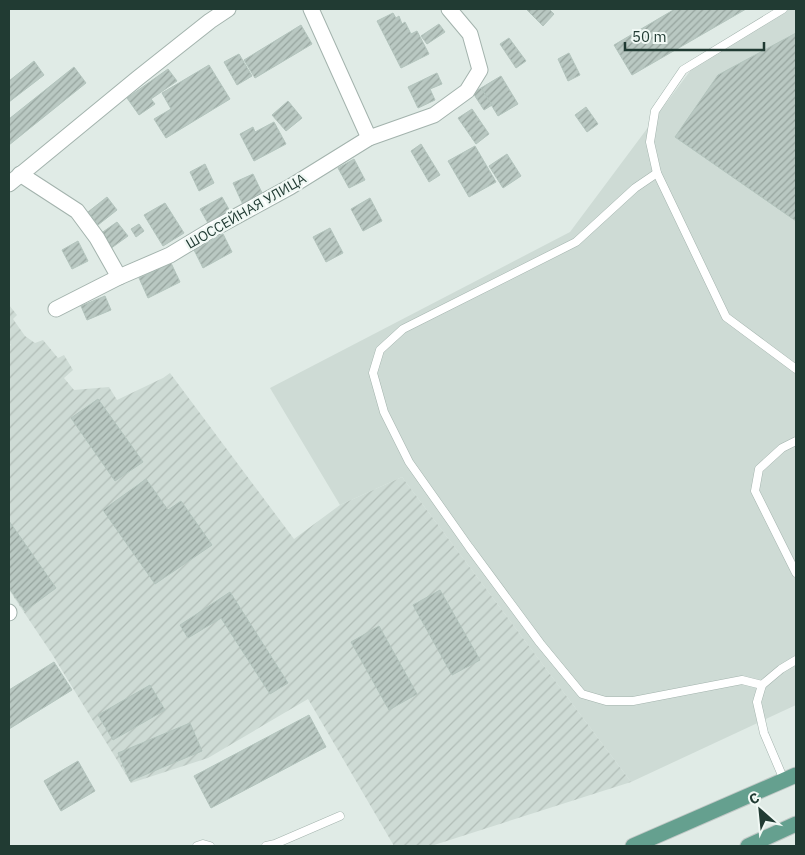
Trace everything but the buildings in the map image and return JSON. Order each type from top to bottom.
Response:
[{"type":"main road","points":[[633,846],[790,777]]},
{"type":"main road","points":[[748,846],[796,824]]},
{"type":"street","points":[[120,278],[97,238],[77,211],[14,179],[138,78],[228,9]]},
{"type":"street","points":[[311,9],[369,138]]},
{"type":"street","name":"ШОССЕЙНАЯ УЛИЦА","points":[[56,309],[170,255],[290,187],[369,138],[434,115],[467,91],[480,70],[470,34],[449,9]]},
{"type":"lane","points":[[783,9],[683,70],[655,110],[650,142],[657,174],[726,317],[796,369]]},
{"type":"lane","points":[[657,174],[635,188],[576,242],[403,329],[380,350],[372,374],[384,412],[409,462],[540,643],[582,694],[606,701],[633,701],[742,680],[762,685]]},
{"type":"lane","points":[[796,441],[782,448],[759,469],[755,491],[796,573]]},
{"type":"lane","points":[[790,777],[764,733],[757,702],[762,685],[782,668],[796,660]]},
{"type":"lane","points":[[266,846],[275,844],[340,816]]},
{"type":"lane","points":[[198,846],[203,844],[210,846]]},
{"type":"shaded area","points":[[775,9],[796,9],[796,705],[631,782],[402,477],[340,505],[270,388],[570,232],[702,55]]},
{"type":"shaded area","points":[[9,305],[17,315],[13,319],[25,336],[35,343],[43,340],[58,358],[64,355],[73,370],[64,378],[74,390],[109,387],[117,400],[170,373],[294,539],[340,505],[402,477],[631,782],[431,846],[394,846],[308,699],[208,758],[131,783],[52,654],[9,590],[9,346],[11,345],[9,343]]}]
